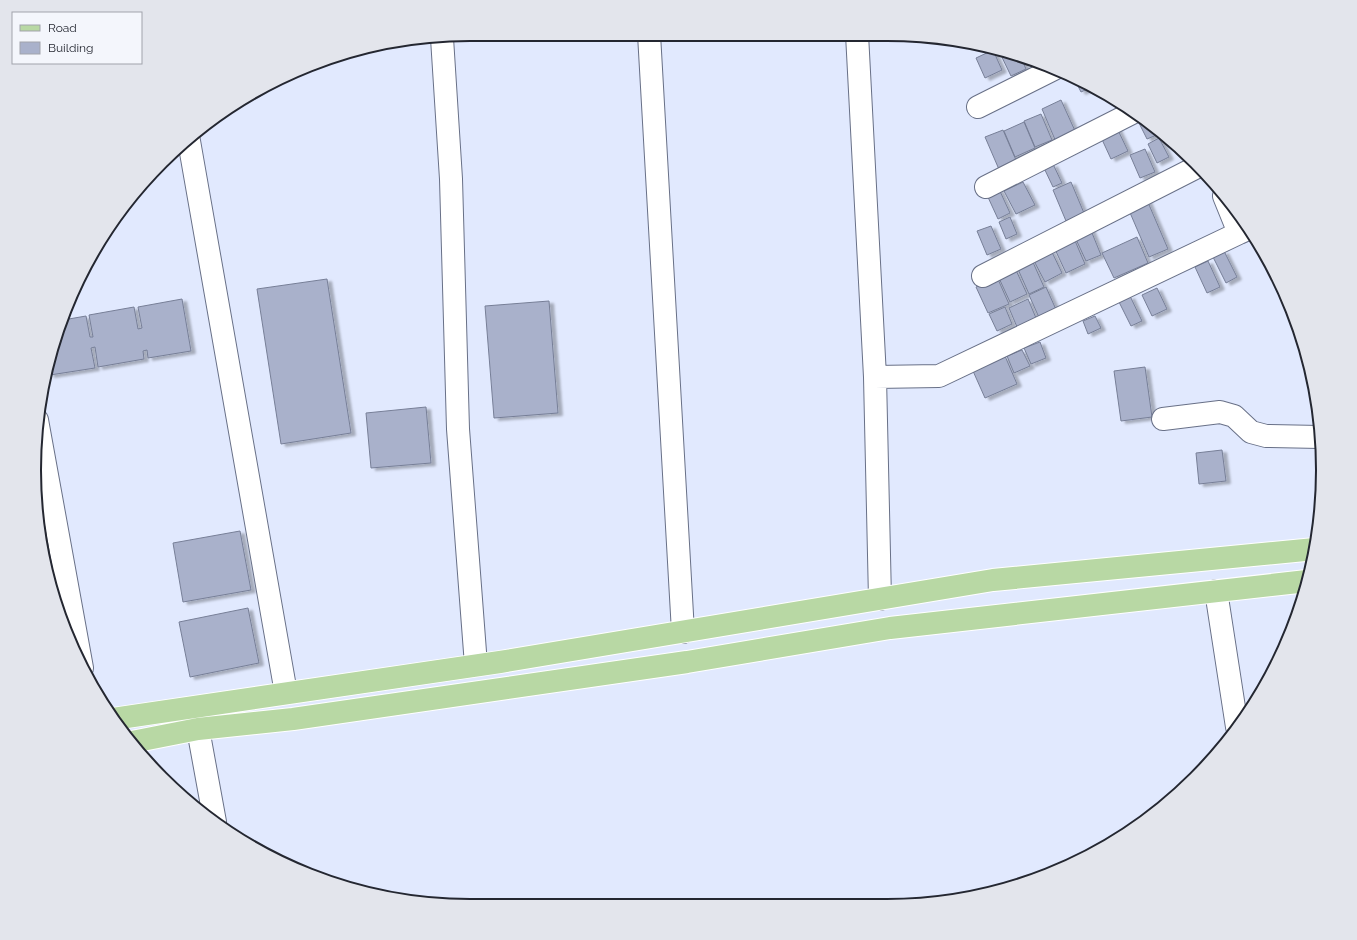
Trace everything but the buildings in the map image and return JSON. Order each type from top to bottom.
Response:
[{"type":"main road","points":[[120,718],[476,665],[993,580],[1309,550]]},
{"type":"main road","points":[[138,741],[198,729],[293,719],[686,662],[890,628],[1301,582]]},
{"type":"street","points":[[649,41],[683,632]]},
{"type":"street","points":[[857,41],[875,377],[880,599]]},
{"type":"street","points":[[442,42],[451,179],[458,429],[476,665]]},
{"type":"street","points":[[978,107],[1047,72]]},
{"type":"street","points":[[986,187],[1128,115]]},
{"type":"street","points":[[190,145],[286,693]]},
{"type":"street","points":[[983,276],[1192,169]]},
{"type":"street","points":[[875,377],[939,376],[1243,231]]},
{"type":"street","points":[[1163,419],[1220,412],[1234,416],[1251,432],[1266,436],[1314,437]]},
{"type":"street","points":[[42,442],[77,642]]},
{"type":"street","points":[[1216,591],[1236,719]]},
{"type":"street","points":[[198,729],[213,813]]}]
